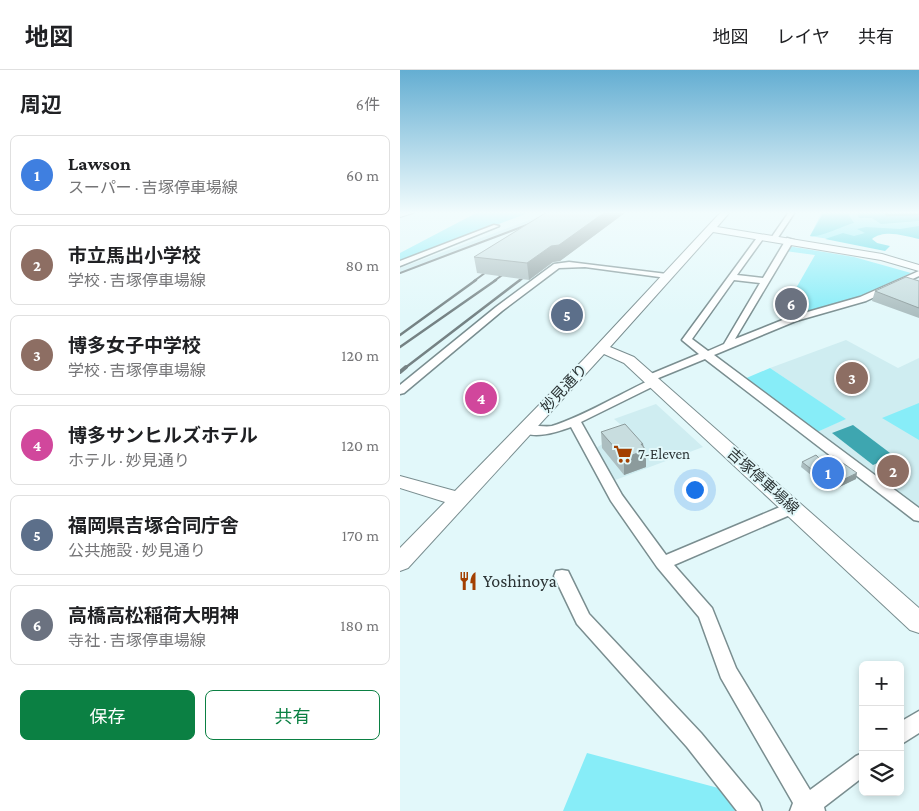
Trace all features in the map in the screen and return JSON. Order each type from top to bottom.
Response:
[{"type":"main road","name":"妙見通り","points":[[400,562],[694,247]]},
{"type":"main road","points":[[826,247],[882,257],[919,268]]},
{"type":"main road","name":"吉塚停車場線","points":[[601,348],[629,360],[919,623]]},
{"type":"main road","points":[[400,482],[460,499]]},
{"type":"street","points":[[400,264],[444,247]]},
{"type":"street","points":[[754,247],[687,340],[919,516]]},
{"type":"street","points":[[729,346],[729,342],[786,247]]},
{"type":"street","points":[[400,391],[499,308],[557,266],[569,264],[585,265],[667,276]]},
{"type":"street","points":[[526,429],[542,432],[554,430],[652,380],[729,346],[793,319],[863,299],[919,273]]},
{"type":"street","points":[[732,277],[764,281]]},
{"type":"street","points":[[574,421],[616,498],[663,563],[706,613],[728,672],[807,809],[859,766]]},
{"type":"street","points":[[663,563],[792,508]]},
{"type":"street","points":[[562,576],[583,619],[694,740],[751,811]]},
{"type":"street","points":[[904,732],[919,721]]},
{"type":"shaded area","points":[[412,247],[439,247],[400,261],[400,253]]},
{"type":"shaded area","points":[[458,247],[473,247],[400,274],[400,268]]},
{"type":"shaded area","points":[[788,247],[791,247],[854,257],[911,273],[858,297],[794,315],[783,311],[815,255],[785,251]]},
{"type":"shaded area","points":[[863,247],[889,247],[885,251]]},
{"type":"shaded area","points":[[846,340],[898,368],[919,358],[919,510],[815,433],[845,419],[770,368]]},
{"type":"shaded area","points":[[770,368],[846,419],[815,433],[744,379]]},
{"type":"shaded area","points":[[919,403],[919,440],[882,418]]},
{"type":"shaded area","points":[[656,404],[703,447],[610,482],[593,450],[626,429],[614,419]]},
{"type":"shaded area","points":[[853,425],[894,456],[873,465],[832,433]]},
{"type":"shaded area","points":[[587,753],[722,789],[735,811],[563,811]]},
{"type":"building","points":[[491,247],[550,247],[527,263],[474,257]]},
{"type":"building","points":[[906,277],[919,281],[919,308],[875,291]]},
{"type":"building","points":[[625,424],[646,450],[624,458],[601,432]]},
{"type":"building","points":[[816,455],[822,461],[833,456],[857,473],[832,485],[802,462]]},
{"type":"railway","points":[[400,273],[470,247]]},
{"type":"railway","points":[[474,281],[493,267]]},
{"type":"railway","points":[[494,281],[512,268]]},
{"type":"railway","points":[[519,281],[532,271]]},
{"type":"railway","points":[[400,335],[476,280]]},
{"type":"railway","points":[[400,347],[496,280]]},
{"type":"railway","points":[[405,368],[520,280]]},
{"type":"railway","points":[[400,372],[406,367]]},
{"type":"place","name":"高橋高松稲荷大明神","points":[[791,304]]},
{"type":"place","name":"福岡県吉塚合同庁舎","points":[[567,315]]},
{"type":"place","name":"博多女子中学校","points":[[852,378]]},
{"type":"place","name":"博多サンヒルズホテル","points":[[481,398]]},
{"type":"place","name":"7-Eleven","points":[[623,454]]},
{"type":"place","name":"市立馬出小学校","points":[[893,471]]},
{"type":"place","name":"Lawson","points":[[828,473]]},
{"type":"place","name":"Yoshinoya","points":[[468,581]]}]
